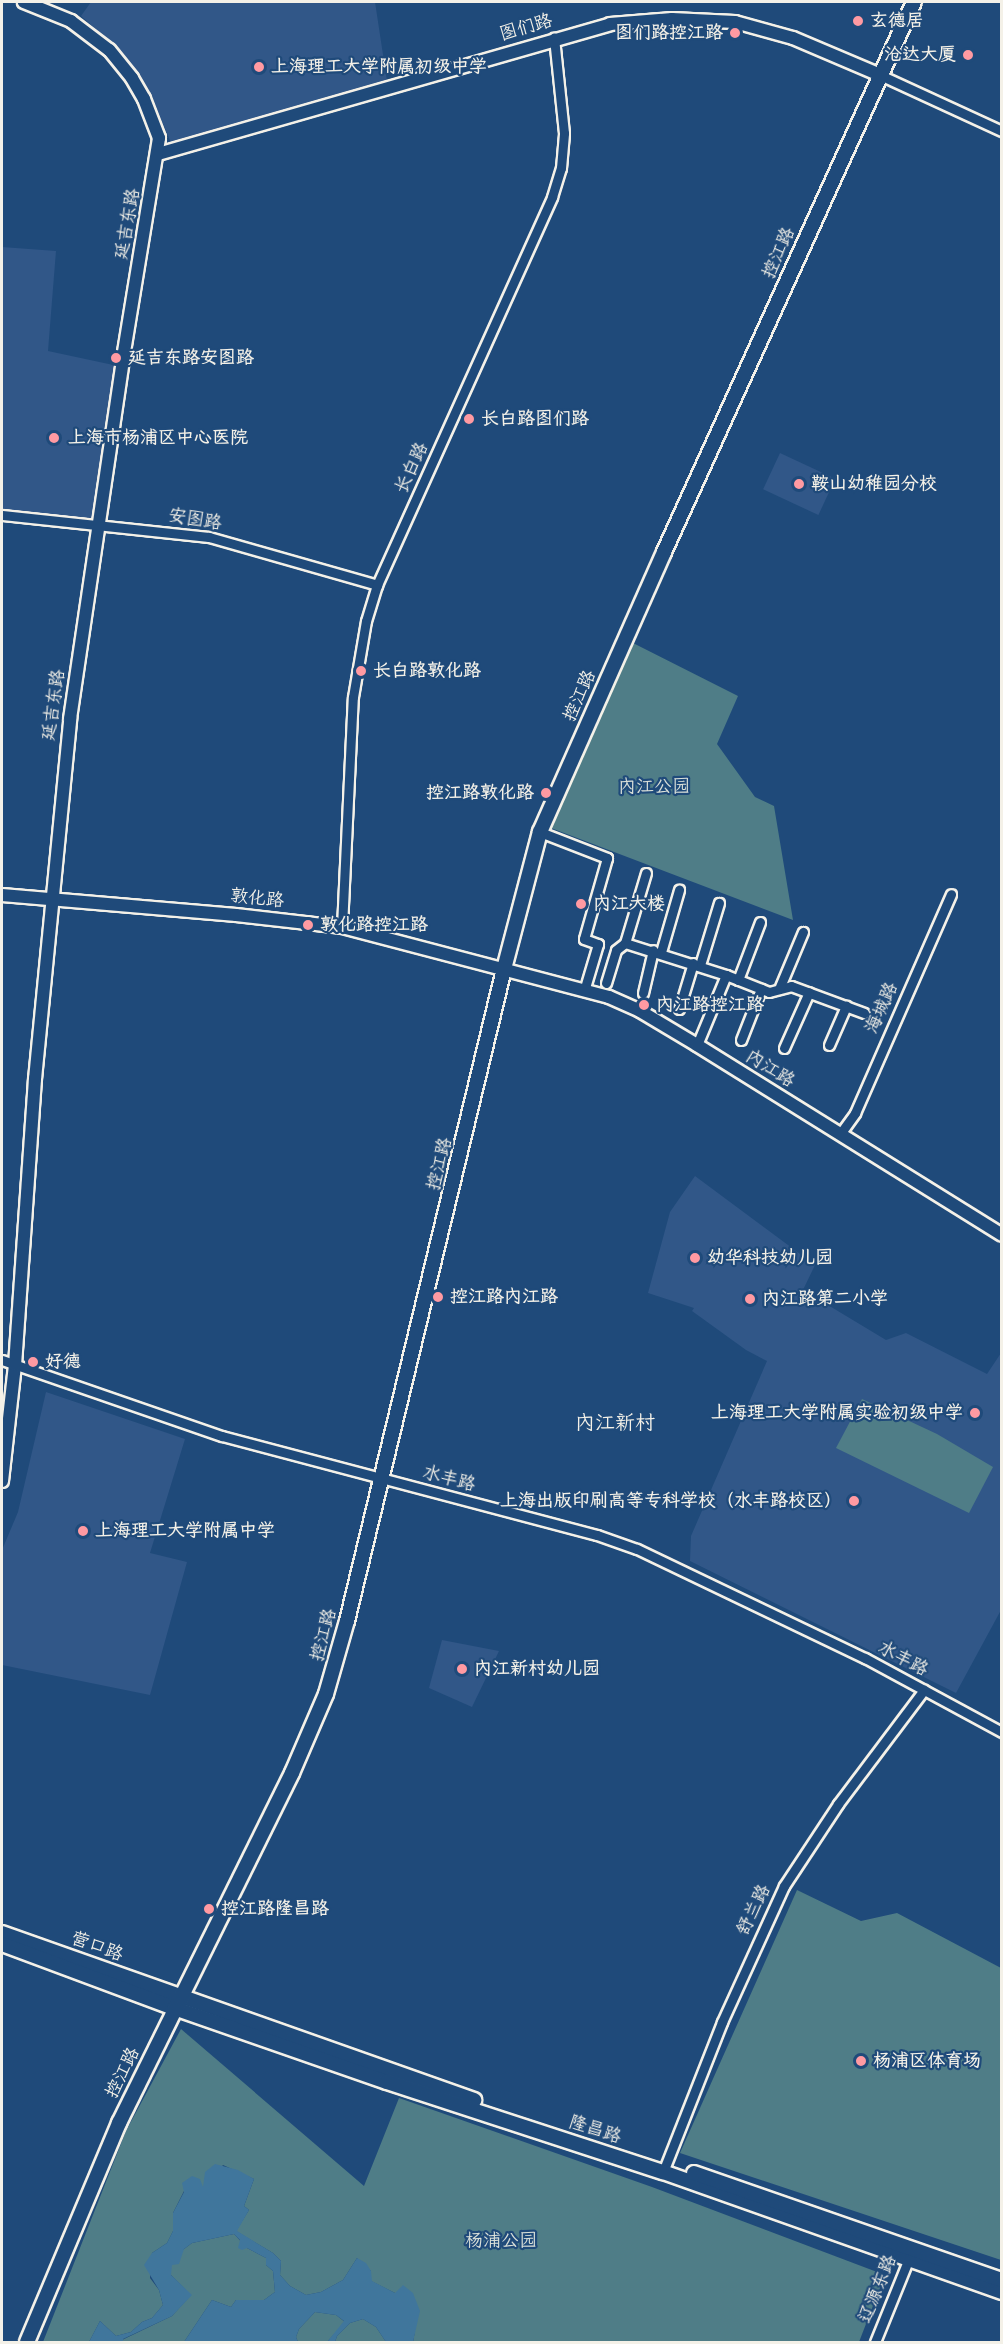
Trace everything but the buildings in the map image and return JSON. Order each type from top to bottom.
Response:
[{"type":"main road","name":"控江路","points":[[27,2343],[114,2134],[292,1773],[326,1694],[347,1621],[504,969],[540,832],[654,573],[914,2]]},
{"type":"main road","name":"营口路","points":[[2,1933],[177,2003]]},
{"type":"main road","name":"营口路","points":[[2,1944],[177,2003]]},
{"type":"main road","name":"隆昌路","points":[[177,2003],[495,2108],[911,2253],[1002,2280]]},
{"type":"main road","name":"隆昌路","points":[[911,2253],[1002,2292]]},
{"type":"street","name":"延吉东路","points":[[2,1481],[15,1365],[35,1079],[70,719],[123,358],[158,153],[155,125],[144,99],[121,63],[84,30],[24,2]]},
{"type":"street","name":"图们路","points":[[158,153],[554,38],[610,24],[648,20],[735,22],[793,38],[1002,131]]},
{"type":"street","name":"长白路","points":[[342,927],[353,697],[362,640],[377,585],[552,197],[561,168],[564,133],[554,38]]},
{"type":"street","name":"安图路","points":[[2,515],[209,537],[377,585]]},
{"type":"street","points":[[540,832],[607,858],[584,939],[598,944],[584,991]]},
{"type":"street","points":[[606,983],[616,950],[625,943],[646,873]]},
{"type":"street","points":[[643,993],[679,890]]},
{"type":"street","name":"海城路","points":[[840,1134],[855,1113],[951,894]]},
{"type":"street","name":"敦化路","points":[[2,895],[236,915],[342,927],[504,969]]},
{"type":"street","points":[[679,1009],[719,903]]},
{"type":"street","points":[[738,980],[760,922]]},
{"type":"street","points":[[779,989],[803,932]]},
{"type":"street","points":[[625,943],[696,964],[769,992],[791,987],[864,1013]]},
{"type":"street","name":"内江路","points":[[504,969],[609,998],[640,1011],[1002,1235]]},
{"type":"street","points":[[697,1045],[726,975]]},
{"type":"street","points":[[741,1040],[761,989]]},
{"type":"street","points":[[784,1048],[809,992]]},
{"type":"street","points":[[829,1046],[846,1006]]},
{"type":"street","name":"水丰路","points":[[2,1360],[222,1436],[597,1535],[637,1549],[855,1653],[1002,1732]]},
{"type":"street","name":"舒兰路","points":[[664,2168],[752,1952],[784,1886],[838,1804],[924,1690]]},
{"type":"street","name":"辽源东路","points":[[875,2343],[911,2253]]},
{"type":"shaded area","name":"上海理工大学附属初级中学","points":[[91,2],[375,2],[387,81],[171,143],[151,94],[123,53],[81,16]]},
{"type":"shaded area","name":"上海市杨浦区中心医院","points":[[2,247],[56,251],[48,351],[118,366],[94,520],[2,510]]},
{"type":"shaded area","name":"鞍山幼稚园分校","points":[[780,453],[835,479],[818,515],[763,489]]},
{"type":"shaded area","name":"上海出版印刷高等专科学校（水丰路校区）","points":[[695,1176],[815,1265],[803,1290],[886,1340],[906,1333],[987,1374],[1001,1353],[1001,1610],[956,1693],[690,1561],[691,1536],[767,1361],[746,1350],[692,1311],[694,1308],[648,1293],[670,1212]]},
{"type":"shaded area","name":"上海理工大学附属中学","points":[[46,1392],[185,1439],[150,1553],[187,1562],[150,1695],[2,1665],[2,1550],[18,1512]]},
{"type":"shaded area","name":"内江新村幼儿园","points":[[442,1640],[499,1651],[472,1707],[429,1688]]},
{"type":"shaded area","points":[[215,2164],[238,2170],[254,2179],[244,2206],[249,2210],[237,2231],[273,2253],[281,2261],[280,2275],[290,2286],[306,2295],[321,2292],[343,2280],[357,2258],[366,2263],[371,2271],[372,2281],[395,2293],[403,2285],[413,2293],[420,2311],[413,2342],[386,2342],[376,2327],[363,2319],[350,2323],[337,2336],[335,2342],[327,2342],[344,2321],[336,2315],[315,2312],[299,2329],[296,2337],[298,2342],[184,2342],[212,2300],[231,2307],[236,2300],[264,2300],[275,2292],[273,2271],[266,2265],[266,2258],[247,2248],[242,2250],[238,2248],[240,2240],[234,2234],[192,2243],[184,2249],[179,2264],[172,2265],[171,2275],[192,2295],[172,2316],[123,2339],[123,2342],[89,2342],[100,2321],[116,2336],[131,2332],[142,2322],[152,2318],[163,2305],[159,2290],[144,2265],[152,2253],[167,2243],[173,2231],[173,2213],[184,2192],[182,2183],[192,2176],[200,2179],[203,2187],[205,2172]]},
{"type":"green space","name":"内江公园","points":[[633,643],[738,696],[717,744],[755,797],[774,806],[793,920],[551,828]]},
{"type":"green space","points":[[862,1399],[937,1434],[993,1467],[969,1513],[836,1448]]},
{"type":"green space","name":"杨浦区体育场","points":[[797,1890],[861,1921],[897,1913],[1001,1968],[1001,2260],[680,2153]]},
{"type":"green space","name":"杨浦公园","points":[[181,2029],[364,2186],[399,2098],[652,2187],[885,2275],[859,2342],[413,2342],[415,2331],[395,2293],[371,2281],[371,2271],[357,2258],[343,2280],[321,2292],[306,2295],[290,2286],[280,2275],[281,2261],[273,2253],[236,2231],[249,2210],[244,2206],[254,2179],[223,2165],[203,2189],[184,2191],[173,2213],[173,2231],[167,2243],[152,2253],[150,2278],[159,2290],[163,2305],[152,2318],[142,2322],[131,2332],[116,2336],[100,2321],[89,2342],[43,2342],[126,2131]]},
{"type":"green space","points":[[234,2234],[247,2248],[266,2258],[266,2265],[273,2271],[275,2292],[264,2300],[236,2300],[231,2307],[212,2300],[184,2342],[123,2342],[122,2340],[172,2316],[191,2295],[171,2275],[171,2265],[184,2249],[192,2243]]},
{"type":"green space","points":[[315,2312],[336,2315],[345,2322],[327,2342],[298,2342],[296,2337],[299,2329]]},
{"type":"green space","points":[[363,2319],[376,2327],[386,2342],[335,2342],[337,2336],[350,2323]]},
{"type":"place","name":"玄德居","points":[[858,21]]},
{"type":"place","name":"图们路控江路","points":[[735,33]]},
{"type":"place","name":"沧达大厦","points":[[968,55]]},
{"type":"place","name":"上海理工大学附属初级中学","points":[[259,67]]},
{"type":"place","name":"延吉东路安图路","points":[[116,358]]},
{"type":"place","name":"长白路图们路","points":[[469,419]]},
{"type":"place","name":"上海市杨浦区中心医院","points":[[54,438]]},
{"type":"place","name":"鞍山幼稚园分校","points":[[799,484]]},
{"type":"place","name":"长白路敦化路","points":[[361,671]]},
{"type":"place","name":"控江路敦化路","points":[[546,793]]},
{"type":"place","name":"内江大楼","points":[[581,904]]},
{"type":"place","name":"敦化路控江路","points":[[308,925]]},
{"type":"place","name":"内江路控江路","points":[[644,1005]]},
{"type":"place","name":"幼华科技幼儿园","points":[[695,1258]]},
{"type":"place","name":"控江路内江路","points":[[438,1297]]},
{"type":"place","name":"内江路第二小学","points":[[750,1299]]},
{"type":"place","name":"好德","points":[[33,1362]]},
{"type":"place","name":"上海理工大学附属实验初级中学","points":[[975,1413]]},
{"type":"place","name":"上海出版印刷高等专科学校（水丰路校区）","points":[[854,1501]]},
{"type":"place","name":"上海理工大学附属中学","points":[[83,1531]]},
{"type":"place","name":"内江新村幼儿园","points":[[462,1669]]},
{"type":"place","name":"控江路隆昌路","points":[[209,1909]]},
{"type":"place","name":"杨浦区体育场","points":[[861,2061]]},
{"type":"district","name":"内江新村","points":[[615,1423]]}]
